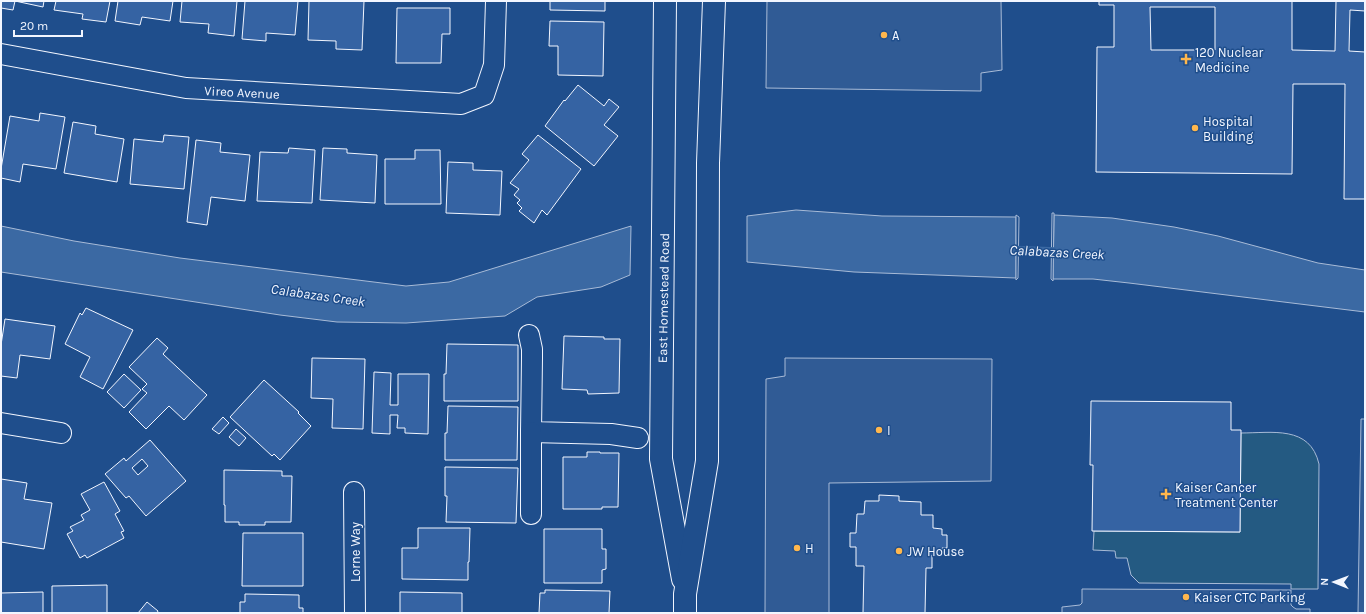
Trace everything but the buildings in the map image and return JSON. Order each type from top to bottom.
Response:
[{"type":"main road","name":"East Homestead Road","points":[[665,1],[660,459],[685,603]]},
{"type":"main road","name":"East Homestead Road","points":[[685,603],[707,461],[708,163],[714,1]]},
{"type":"street","name":"Vireo Avenue","points":[[1,54],[186,88],[461,104],[484,96],[494,66],[496,1]]},
{"type":"street","points":[[529,335],[532,354],[531,514]]},
{"type":"street","points":[[1,423],[61,433]]},
{"type":"street","points":[[531,432],[611,434],[638,438]]},
{"type":"street","name":"Lorne Way","points":[[354,492],[355,613]]},
{"type":"shaded area","name":"A","points":[[767,1],[1001,1],[1002,70],[981,73],[981,91],[766,88]]},
{"type":"shaded area","name":"I","points":[[785,358],[992,359],[991,481],[829,483],[829,613],[765,613],[766,379],[785,376]]},
{"type":"shaded area","points":[[1361,419],[1365,419],[1365,613],[1358,613]]},
{"type":"shaded area","points":[[1265,432],[1288,434],[1299,437],[1314,451],[1319,464],[1318,589],[1291,589],[1291,584],[1139,583],[1131,575],[1127,558],[1116,558],[1115,551],[1093,550],[1094,531],[1240,532],[1241,433]]},
{"type":"shaded area","name":"Kaiser CTC Parking","points":[[1082,589],[1291,590],[1291,605],[1296,609],[1310,609],[1310,613],[1062,613],[1062,607],[1080,605],[1082,603]]},
{"type":"water","points":[[796,210],[882,216],[1016,217],[1016,278],[854,272],[747,262],[747,216]]},
{"type":"water","points":[[1054,215],[1112,218],[1174,227],[1218,236],[1318,263],[1365,270],[1365,312],[1093,279],[1053,279]]},
{"type":"water","points":[[1,226],[74,241],[180,258],[406,286],[449,282],[631,226],[630,275],[601,287],[537,297],[505,316],[406,323],[337,322],[280,315],[1,272]]},
{"type":"pier","points":[[1052,213],[1054,213],[1053,281],[1051,279]]},
{"type":"pier","points":[[1016,215],[1019,217],[1018,278],[1016,280]]},
{"type":"waterway","name":"Calabazas Creek","points":[[1007,249],[1063,251]]},
{"type":"place","name":"A","points":[[884,35]]},
{"type":"place","name":"120 Nuclear Medicine","points":[[1186,59]]},
{"type":"place","name":"Hospital Building","points":[[1195,128]]},
{"type":"place","name":"I","points":[[879,430]]},
{"type":"place","name":"Kaiser Cancer Treatment Center","points":[[1166,494]]},
{"type":"place","name":"H","points":[[797,548]]},
{"type":"place","name":"JW House","points":[[899,551]]},
{"type":"place","name":"Kaiser CTC Parking","points":[[1186,597]]}]
